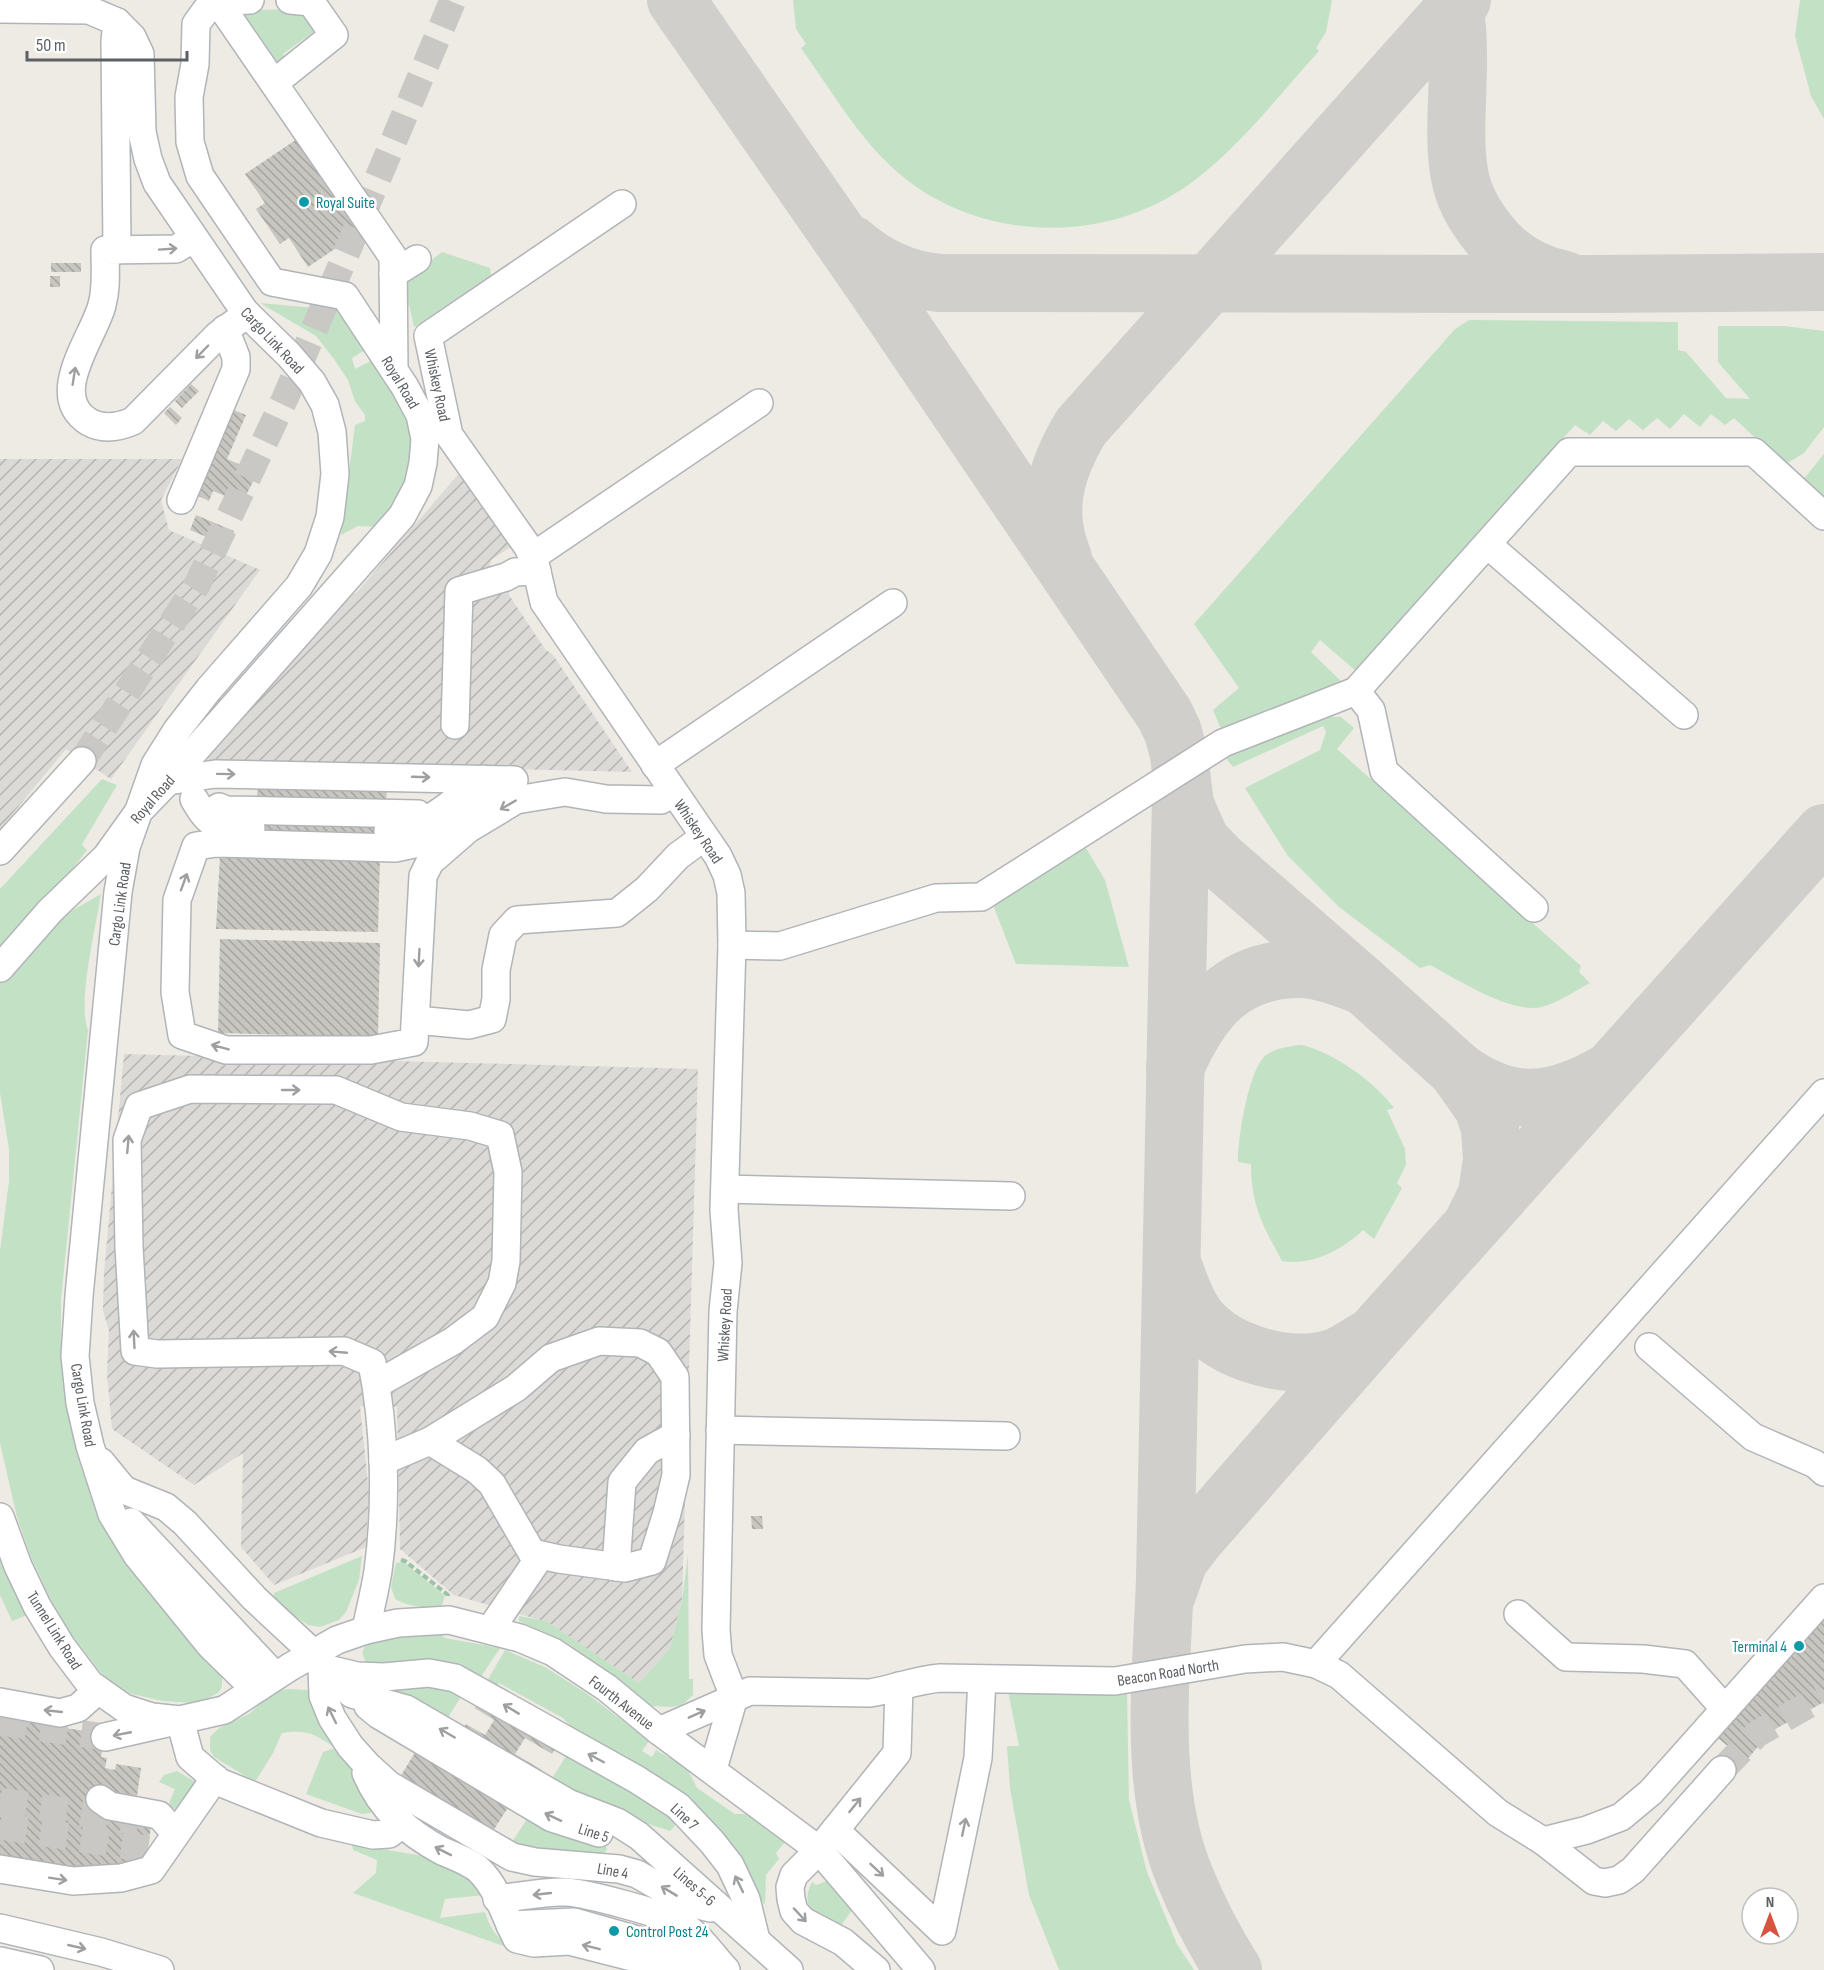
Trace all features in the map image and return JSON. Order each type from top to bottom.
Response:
[{"type":"street","points":[[218,2],[250,0]]},
{"type":"street","points":[[274,83],[334,35],[311,2],[290,0]]},
{"type":"street","name":"Royal Road","points":[[0,967],[50,912],[106,857],[139,811],[162,773],[402,516],[418,486],[425,438],[420,414],[394,369],[345,296],[272,282],[200,176],[189,142],[189,97],[195,64],[196,24],[212,2],[218,2]]},
{"type":"street","points":[[218,2],[393,257],[394,369]]},
{"type":"street","points":[[0,9],[89,10],[117,22],[115,41],[117,250]]},
{"type":"street","name":"Cargo Link Road","points":[[117,22],[132,37],[140,54],[142,132],[148,159],[157,183],[194,238],[236,322],[289,355],[312,382],[325,405],[332,432],[335,474],[330,517],[318,554],[299,586],[208,689],[177,730],[162,773]]},
{"type":"street","name":"Whiskey Road","points":[[622,204],[428,336],[449,435],[528,547],[535,564],[544,602],[718,856],[727,875],[731,893],[732,945],[725,1189],[728,1263],[723,1311],[716,1643],[718,1655],[734,1697]]},
{"type":"street","points":[[194,238],[176,249],[105,250],[106,286],[102,304],[74,369],[72,382],[75,403],[80,413],[87,421],[96,425],[116,427],[133,421],[236,322]]},
{"type":"street","points":[[393,274],[417,260]]},
{"type":"street","points":[[181,500],[236,369],[236,322]]},
{"type":"street","points":[[455,725],[459,591],[506,577],[535,564],[759,403]]},
{"type":"street","points":[[732,945],[780,946],[936,897],[981,897],[1223,743],[1356,691],[1569,452],[1754,452],[1824,516]]},
{"type":"street","points":[[1488,545],[1684,715]]},
{"type":"street","points":[[655,765],[893,603]]},
{"type":"street","points":[[1356,691],[1371,710],[1384,771],[1534,908]]},
{"type":"street","points":[[0,851],[82,761]]},
{"type":"street","points":[[162,773],[577,782],[594,787],[606,799]]},
{"type":"street","points":[[162,773],[194,799],[226,810],[436,814],[483,779]]},
{"type":"street","points":[[510,780],[485,796],[454,830],[419,843],[395,848],[217,843],[196,846],[177,900],[175,992],[182,1035],[226,1050],[371,1050],[414,1042],[423,876],[430,862],[468,829],[516,800],[565,792],[606,799],[661,800],[673,792]]},
{"type":"street","name":"Cargo Link Road","points":[[139,811],[126,847],[118,892],[79,1296],[75,1356],[80,1403],[105,1494],[265,1682]]},
{"type":"street","points":[[416,1020],[469,1025],[492,1019],[496,999],[496,970],[503,935],[517,920],[617,913],[647,889],[678,856],[704,837]]},
{"type":"street","points":[[366,1630],[378,1564],[382,1526],[382,1461],[377,1384],[372,1363],[344,1351],[157,1354],[135,1351],[129,1247],[127,1140],[139,1106],[189,1089],[336,1090],[401,1117],[470,1126],[500,1135],[508,1172],[506,1261],[502,1283],[485,1317],[453,1341],[377,1384]]},
{"type":"street","points":[[1316,1664],[1824,1094]]},
{"type":"street","points":[[725,1189],[1011,1197]]},
{"type":"street","points":[[382,1461],[430,1441],[516,1388],[551,1358],[599,1341],[640,1343],[658,1352],[675,1377],[676,1475],[652,1561],[625,1568],[532,1553],[492,1484],[477,1470],[430,1441]]},
{"type":"street","points":[[1648,1347],[1753,1437],[1815,1464],[1824,1472]]},
{"type":"street","points":[[720,1430],[1006,1436]]},
{"type":"street","points":[[616,1567],[622,1482],[647,1451],[676,1435]]},
{"type":"street","name":"Line 5","points":[[90,1446],[124,1490],[166,1507],[185,1523],[254,1598],[352,1694],[379,1715],[529,1792],[552,1818],[606,1835],[666,1861]]},
{"type":"street","name":"Tunnel Link Road","points":[[0,1517],[18,1566],[37,1606],[62,1647],[90,1684],[124,1708],[152,1717],[180,1720],[224,1710],[265,1682]]},
{"type":"street","points":[[490,1630],[541,1555]]},
{"type":"street","points":[[1543,1841],[1587,1830],[1621,1817],[1651,1792],[1824,1598]]},
{"type":"street","points":[[1518,1614],[1566,1657],[1643,1659],[1685,1664],[1725,1709]]},
{"type":"street","name":"Fourth Avenue","points":[[265,1682],[317,1660],[337,1640],[366,1630],[398,1623],[448,1620],[520,1638],[553,1652],[607,1688],[659,1731],[713,1769],[827,1840],[921,1970]]},
{"type":"street","name":"Beacon Road North","points":[[659,1731],[750,1691],[870,1693],[925,1679],[1115,1681],[1245,1659],[1283,1657],[1316,1664],[1338,1675],[1498,1813],[1543,1841],[1594,1881],[1605,1883],[1618,1880],[1633,1870],[1722,1770]]},
{"type":"street","points":[[317,1660],[324,1696],[332,1718],[358,1755],[371,1784],[389,1813],[429,1844],[478,1869],[491,1885],[517,1939],[534,1943],[569,1941],[650,1952],[676,1951],[693,1962],[700,1970]]},
{"type":"street","name":"Line 7","points":[[317,1660],[357,1676],[384,1677],[429,1673],[455,1678],[636,1779],[678,1806],[730,1865],[746,1899],[756,1940]]},
{"type":"street","points":[[827,1840],[942,1931],[978,1758],[982,1679]]},
{"type":"street","points":[[876,1970],[843,1942],[803,1921],[794,1911],[790,1899],[790,1887],[794,1875],[827,1840],[897,1753],[899,1686]]},
{"type":"street","points":[[0,1702],[60,1713],[78,1708],[99,1689]]},
{"type":"street","points":[[713,1769],[734,1697]]},
{"type":"street","points":[[105,1737],[180,1720],[190,1757],[219,1782],[321,1823],[342,1828],[373,1835],[389,1834],[402,1824]]},
{"type":"street","name":"Line 4","points":[[358,1755],[389,1785],[512,1857],[535,1862],[619,1869],[637,1874],[686,1902],[723,1911]]},
{"type":"street","points":[[0,1869],[73,1881],[121,1878],[151,1870],[163,1835],[214,1778]]},
{"type":"street","points":[[100,1799],[110,1806],[159,1815],[163,1835]]},
{"type":"street","name":"Lines 5-6","points":[[666,1861],[789,1970]]},
{"type":"street","points":[[497,1899],[564,1892],[581,1894],[661,1916],[680,1923],[692,1932],[726,1970]]},
{"type":"street","points":[[0,1929],[101,1952],[160,1970]]},
{"type":"street","points":[[650,1952],[673,1970]]},
{"type":"street","points":[[0,1961],[39,1970]]},
{"type":"path","points":[[397,1560],[405,1561],[448,1595],[448,1606]]},
{"type":"shaded area","points":[[0,459],[182,459],[161,500],[169,530],[260,570],[111,779],[66,749],[0,829]]},
{"type":"shaded area","points":[[462,470],[512,546],[491,560],[490,566],[509,591],[509,595],[545,649],[553,655],[632,772],[211,762],[202,753],[338,604],[357,592]]},
{"type":"shaded area","points":[[124,1054],[698,1069],[682,1600],[670,1648],[639,1683],[547,1622],[454,1595],[400,1549],[397,1407],[360,1406],[369,1494],[366,1547],[274,1585],[241,1547],[243,1453],[194,1485],[112,1429],[107,1374],[109,1331],[103,1311],[104,1273]]},
{"type":"green space","points":[[793,0],[1332,0],[1326,32],[1316,48],[1319,51],[1247,132],[1200,176],[1165,199],[1127,216],[1087,225],[1046,228],[1005,224],[966,213],[929,195],[895,170],[856,128],[801,48],[806,44],[796,29]]},
{"type":"green space","points":[[1800,0],[1824,0],[1824,119],[1811,96],[1795,36]]},
{"type":"green space","points":[[300,9],[315,31],[283,54],[286,60],[271,69],[244,19],[247,12]]},
{"type":"green space","points":[[442,252],[490,268],[491,275],[414,327],[409,305],[399,308],[402,282]]},
{"type":"green space","points":[[260,303],[348,311],[369,339],[365,350],[352,358],[355,369],[378,357],[413,417],[410,481],[379,527],[358,526],[341,535],[355,425],[365,421],[365,415],[355,401],[348,380],[316,336]]},
{"type":"green space","points":[[1469,320],[1678,322],[1678,350],[1686,352],[1726,398],[1750,399],[1718,362],[1718,326],[1784,326],[1824,331],[1824,427],[1804,453],[1784,465],[1734,418],[1725,425],[1711,414],[1700,427],[1684,414],[1670,429],[1657,418],[1643,430],[1629,419],[1616,431],[1603,421],[1590,435],[1575,425],[1356,671],[1320,640],[1311,652],[1342,682],[1221,729],[1213,710],[1239,688],[1194,624],[1455,329]]},
{"type":"green space","points":[[1824,454],[1824,499],[1803,480]]},
{"type":"green space","points":[[1330,717],[1341,717],[1354,728],[1337,749],[1581,966],[1579,972],[1590,983],[1551,1004],[1533,1008],[1503,1002],[1486,995],[1430,965],[1420,968],[1339,907],[1288,856],[1245,788],[1320,750],[1326,732],[1323,726],[1233,767],[1225,757]]},
{"type":"green space","points":[[102,779],[117,785],[82,845],[87,850],[43,908],[0,955],[0,889]]},
{"type":"green space","points":[[1086,848],[1105,880],[1129,967],[1016,964],[993,905]]},
{"type":"green space","points":[[101,894],[86,983],[85,1017],[88,1030],[61,1300],[61,1343],[66,1343],[79,1442],[212,1657],[222,1677],[219,1692],[192,1703],[163,1701],[132,1694],[119,1688],[101,1673],[68,1630],[30,1555],[17,1517],[0,1443],[0,1251],[9,1181],[9,1149],[0,1093],[0,983],[59,918]]},
{"type":"green space","points":[[1302,1045],[1340,1061],[1365,1078],[1386,1098],[1394,1108],[1387,1110],[1405,1149],[1406,1165],[1397,1183],[1402,1188],[1374,1239],[1363,1230],[1346,1244],[1326,1255],[1293,1262],[1282,1261],[1259,1215],[1253,1192],[1251,1164],[1238,1162],[1245,1105],[1260,1063],[1266,1055],[1274,1051]]},
{"type":"green space","points":[[0,1549],[30,1614],[12,1621],[0,1595]]},
{"type":"green space","points":[[688,1555],[689,1679],[693,1679],[693,1695],[682,1705],[650,1706],[611,1673],[564,1641],[519,1621],[519,1616],[546,1621],[639,1683],[670,1648],[682,1600]]},
{"type":"green space","points":[[362,1556],[359,1580],[346,1612],[339,1620],[320,1627],[308,1625],[273,1601],[274,1593]]},
{"type":"green space","points":[[404,1562],[445,1596],[442,1605],[418,1606],[395,1599],[391,1587],[396,1563]]},
{"type":"green space","points":[[440,1633],[445,1638],[500,1648],[479,1680],[373,1666],[366,1662],[362,1653],[366,1644],[411,1634]]},
{"type":"green space","points":[[505,1650],[545,1667],[589,1695],[649,1741],[642,1751],[652,1757],[656,1750],[687,1768],[697,1788],[735,1814],[748,1814],[785,1842],[776,1853],[779,1859],[766,1875],[765,1905],[754,1892],[563,1718],[499,1683],[495,1687],[486,1683]]},
{"type":"green space","points":[[379,1686],[468,1686],[445,1722]]},
{"type":"green space","points":[[287,1689],[307,1690],[323,1702],[379,1804],[370,1813],[362,1814],[306,1794],[323,1752],[335,1748],[310,1734],[282,1733],[255,1782],[214,1757],[210,1750],[210,1737],[219,1728],[249,1714],[273,1692]]},
{"type":"green space","points":[[1008,1691],[1127,1692],[1129,1800],[1147,1872],[1177,1944],[1194,1970],[1059,1970],[1029,1895],[1010,1788],[1007,1746],[1019,1746]]},
{"type":"green space","points":[[571,1748],[676,1820],[674,1827],[670,1831],[596,1807],[550,1782]]},
{"type":"green space","points":[[177,1771],[194,1781],[196,1787],[182,1809],[167,1808],[175,1789],[159,1782],[164,1775]]},
{"type":"green space","points":[[533,1810],[605,1843],[607,1850],[601,1855],[541,1852],[512,1842]]},
{"type":"green space","points":[[352,1844],[423,1856],[428,1850],[467,1872],[484,1895],[445,1899],[440,1918],[485,1912],[496,1934],[515,1950],[353,1893],[376,1873],[377,1860],[353,1850]]},
{"type":"green space","points":[[829,1880],[857,1903],[840,1927],[818,1915],[809,1906],[808,1892],[812,1882],[816,1885]]},
{"type":"building","name":"Royal Suite","points":[[300,137],[363,230],[308,267],[289,238],[280,244],[256,209],[265,203],[245,174]]},
{"type":"building","points":[[51,263],[81,263],[81,272],[51,272]]},
{"type":"building","points":[[50,276],[60,276],[60,287],[50,287]]},
{"type":"building","points":[[191,384],[199,391],[182,408],[175,401]]},
{"type":"building","points":[[170,407],[182,418],[176,425],[164,413]]},
{"type":"building","points":[[231,409],[246,415],[227,459],[258,472],[242,503],[213,491],[209,501],[194,494]]},
{"type":"building","points":[[230,500],[244,506],[239,518],[225,512]]},
{"type":"building","points":[[196,515],[234,531],[228,546],[190,530]]},
{"type":"building","points":[[258,763],[387,765],[386,841],[256,839]]},
{"type":"building","points":[[220,856],[380,857],[378,932],[216,929]]},
{"type":"building","points":[[220,939],[380,943],[378,1037],[218,1033]]},
{"type":"building","points":[[751,1516],[762,1516],[763,1529],[752,1529]]},
{"type":"building","name":"Terminal 4","points":[[1824,1590],[1824,1702],[1770,1732],[1746,1761],[1703,1726]]},
{"type":"building","points":[[491,1681],[568,1727],[552,1754],[525,1738],[515,1754],[542,1770],[518,1811],[509,1806],[493,1831],[503,1837],[489,1860],[412,1815],[426,1792],[400,1777],[416,1751],[441,1765],[466,1724],[485,1735],[494,1720],[475,1708]]},
{"type":"building","points":[[0,1718],[105,1734],[101,1757],[107,1758],[105,1768],[115,1770],[116,1764],[141,1768],[137,1796],[102,1790],[152,1820],[146,1859],[98,1878],[93,1865],[90,1865],[89,1870],[52,1864],[51,1876],[0,1868]]},
{"type":"taxiway","points":[[676,0],[875,287],[1165,715],[1173,732],[1179,755],[1185,805],[1201,841],[1217,858],[1457,1070]]},
{"type":"taxiway","points":[[1452,0],[1458,39],[1457,150],[1464,193],[1496,243],[1513,258],[1543,274],[1565,280]]},
{"type":"taxiway","points":[[1063,558],[1054,523],[1055,490],[1065,458],[1081,427],[1462,0]]},
{"type":"taxiway","points":[[851,244],[881,266],[892,271],[915,279],[940,283],[1824,282]]},
{"type":"taxiway","points":[[1181,795],[1165,1578],[1160,1691],[1161,1768],[1165,1805],[1173,1842],[1185,1877],[1195,1901],[1233,1970]]},
{"type":"taxiway","points":[[1167,1594],[1179,1560],[1196,1538],[1374,1335],[1824,833]]},
{"type":"taxiway","points":[[1175,1068],[1195,1028],[1207,1012],[1236,985],[1254,976],[1275,971],[1307,969],[1331,974],[1361,985]]},
{"type":"taxiway","points":[[1474,1221],[1487,1194],[1492,1160],[1490,1128],[1483,1107],[1457,1070],[1476,1083],[1495,1091],[1532,1098],[1568,1091],[1607,1073]]},
{"type":"taxiway","points":[[1172,1263],[1186,1299],[1197,1318],[1209,1331],[1241,1350],[1278,1361],[1316,1361],[1338,1356],[1370,1338]]},
{"type":"tunnel","points":[[82,761],[197,585],[287,394],[453,0]]},
{"type":"tunnel","points":[[1722,1770],[1757,1734],[1824,1696]]},
{"type":"tunnel","points":[[0,1722],[105,1737]]},
{"type":"tunnel","points":[[0,1801],[138,1822]]},
{"type":"tunnel","points":[[0,1826],[148,1849]]},
{"type":"place","name":"Royal Suite","points":[[304,202]]},
{"type":"place","name":"Terminal 4","points":[[1799,1646]]},
{"type":"place","name":"Control Post 24","points":[[614,1931]]}]
